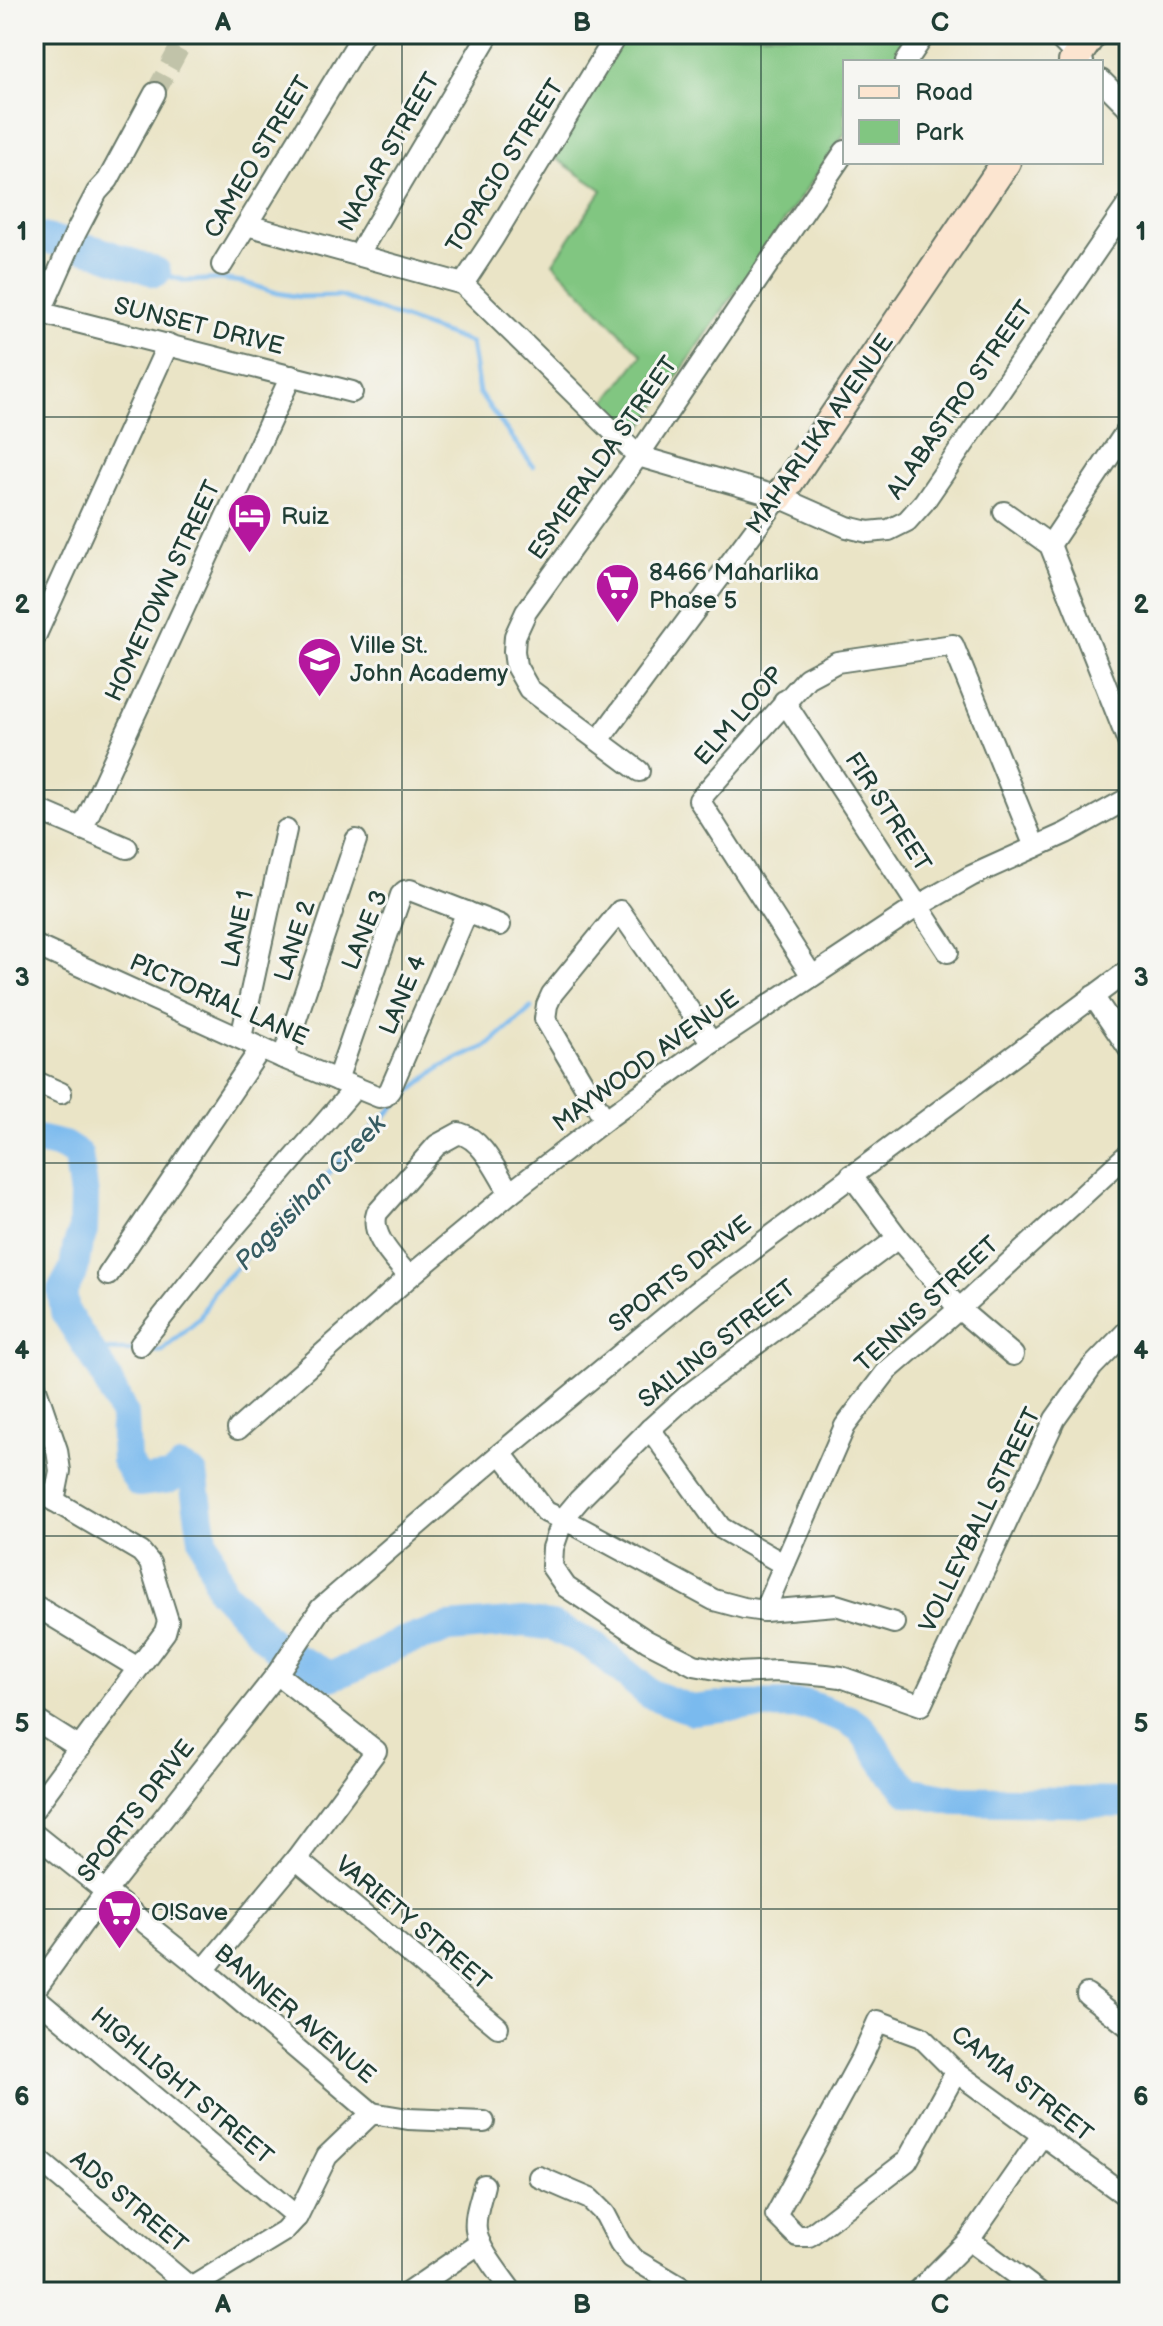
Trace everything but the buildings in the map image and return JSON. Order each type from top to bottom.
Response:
[{"type":"street","name":"CAMEO STREET","points":[[222,265],[363,34]]},
{"type":"street","name":"NACAR STREET","points":[[358,255],[489,34]]},
{"type":"street","name":"TOPACIO STREET","points":[[463,284],[617,34]]},
{"type":"street","points":[[907,60],[925,34]]},
{"type":"street","points":[[1055,34],[1081,54]]},
{"type":"street","points":[[1103,82],[1129,108]]},
{"type":"street","points":[[36,317],[97,192],[108,180],[155,93]]},
{"type":"street","name":"ESMERALDA STREET","points":[[639,771],[529,689],[516,666],[515,636],[526,612],[638,456],[843,154]]},
{"type":"street","name":"MAHARLIKA AVENUE","points":[[599,740],[779,497],[1005,164]]},
{"type":"street","name":"ALABASTRO STREET","points":[[247,225],[463,284],[638,456],[779,497],[847,527],[868,532],[889,530],[907,521],[924,502],[1129,203]]},
{"type":"street","name":"SUNSET DRIVE","points":[[36,317],[168,344],[352,392]]},
{"type":"street","points":[[34,639],[168,344]]},
{"type":"street","name":"HOMETOWN STREET","points":[[82,829],[291,376]]},
{"type":"street","points":[[1050,545],[1129,427]]},
{"type":"street","points":[[1004,512],[1050,545],[1129,744]]},
{"type":"street","name":"ELM LOOP","points":[[812,976],[699,800],[807,678],[837,662],[953,645],[1035,847]]},
{"type":"street","name":"FIR STREET","points":[[784,701],[948,952]]},
{"type":"street","name":"MAYWOOD AVENUE","points":[[238,1429],[409,1277],[510,1193],[712,1043],[918,906],[971,876],[1066,833],[1129,798]]},
{"type":"street","points":[[34,808],[127,848]]},
{"type":"street","name":"LANE 1","points":[[241,1038],[286,830]]},
{"type":"street","name":"LANE 2","points":[[283,1058],[356,840]]},
{"type":"street","name":"LANE 3","points":[[346,1084],[401,895],[410,890],[500,925]]},
{"type":"street","points":[[605,1120],[545,1019],[552,994],[620,911],[712,1043]]},
{"type":"street","name":"LANE 4","points":[[385,1096],[467,912]]},
{"type":"street","name":"PICTORIAL LANE","points":[[34,945],[283,1058],[379,1097],[385,1096]]},
{"type":"street","name":"SPORTS DRIVE","points":[[34,1994],[106,1891],[284,1664],[321,1608],[501,1453],[696,1292],[1129,970]]},
{"type":"street","points":[[1093,996],[1129,1049]]},
{"type":"street","points":[[108,1275],[261,1048]]},
{"type":"street","points":[[34,1081],[61,1093]]},
{"type":"street","points":[[140,1345],[346,1084]]},
{"type":"street","points":[[409,1277],[373,1223],[377,1213],[437,1145],[459,1133],[469,1136],[478,1144],[510,1193]]},
{"type":"street","name":"TENNIS STREET","points":[[764,1611],[845,1426],[887,1371],[1129,1153]]},
{"type":"street","points":[[851,1175],[898,1238],[959,1309],[1013,1355]]},
{"type":"street","name":"SAILING STREET","points":[[898,1238],[688,1395],[650,1429],[563,1519],[553,1548],[552,1567],[566,1587],[647,1641],[694,1665],[738,1673],[777,1671],[841,1677],[921,1705]]},
{"type":"street","name":"VOLLEYBALL STREET","points":[[921,1705],[1055,1419],[1092,1367],[1129,1329]]},
{"type":"street","points":[[34,1383],[57,1450],[60,1471],[54,1501]]},
{"type":"street","points":[[650,1429],[721,1528],[783,1564]]},
{"type":"street","points":[[501,1453],[546,1512],[714,1600],[764,1611],[836,1605],[894,1623]]},
{"type":"street","points":[[34,1489],[141,1552],[150,1563],[168,1621],[165,1632],[34,1809]]},
{"type":"street","points":[[34,1605],[138,1668]]},
{"type":"street","points":[[204,1970],[296,1859],[376,1751],[284,1664]]},
{"type":"street","points":[[34,1719],[80,1748]]},
{"type":"street","name":"BANNER AVENUE","points":[[34,1834],[204,1970],[372,2113]]},
{"type":"street","name":"VARIETY STREET","points":[[296,1859],[498,2027]]},
{"type":"street","name":"HIGHLIGHT STREET","points":[[34,1994],[297,2217]]},
{"type":"street","points":[[1087,1994],[1129,2027]]},
{"type":"street","name":"CAMIA STREET","points":[[956,2072],[907,2161],[809,2236],[797,2236],[776,2215],[862,2057],[878,2021],[921,2037],[956,2072],[1129,2198]]},
{"type":"street","points":[[188,2290],[284,2231],[297,2217],[327,2156],[372,2113],[408,2119],[484,2122]]},
{"type":"street","points":[[917,2292],[969,2240],[1043,2134]]},
{"type":"street","name":"ADS STREET","points":[[34,2156],[188,2290]]},
{"type":"street","points":[[539,2177],[590,2199],[605,2214],[632,2258],[689,2292]]},
{"type":"street","points":[[484,2185],[476,2233],[512,2292]]},
{"type":"street","points":[[969,2240],[1039,2292]]},
{"type":"street","points":[[409,2292],[480,2243]]},
{"type":"green space","points":[[623,34],[914,34],[896,60],[843,60],[843,136],[634,439],[600,409],[642,355],[553,263],[602,190],[552,156]]},
{"type":"waterway","name":"Pagsisihan Creek","points":[[34,236],[98,251],[156,272]]},
{"type":"waterway","name":"Pagsisihan Creek","points":[[156,272],[186,281],[220,279],[242,282],[300,297],[340,296],[471,343],[479,393],[533,466]]},
{"type":"waterway","name":"Pagsisihan Creek","points":[[91,1350],[162,1351],[199,1319],[214,1291],[408,1093],[442,1066],[486,1047],[531,1008]]},
{"type":"waterway","name":"Pagsisihan Creek","points":[[34,1139],[64,1146],[78,1155],[84,1196],[83,1231],[74,1269],[62,1291],[65,1312],[103,1371],[124,1416],[126,1461],[139,1482],[170,1478],[181,1469],[193,1475],[203,1538],[221,1590],[278,1650],[331,1676],[402,1642],[449,1628],[524,1622],[552,1626],[592,1645],[650,1694],[692,1710],[808,1705],[847,1719],[862,1729],[908,1791],[955,1800],[1129,1803]]},
{"type":"tunnel","points":[[155,93],[187,34]]},
{"type":"place","name":"Ruiz","points":[[250,555]]},
{"type":"place","name":"8466 Maharlika Phase 5","points":[[618,625]]},
{"type":"place","name":"Ville St. John Academy","points":[[319,698]]},
{"type":"place","name":"O!Save","points":[[120,1951]]}]
